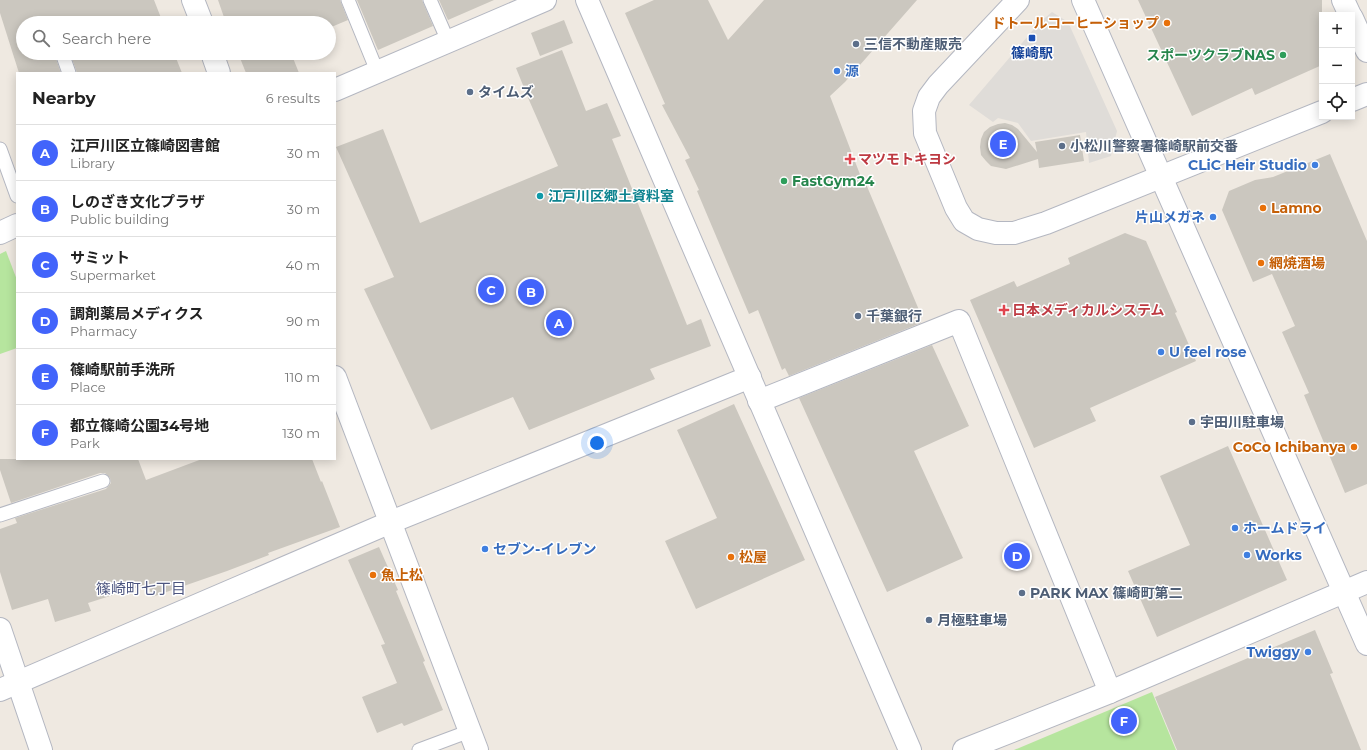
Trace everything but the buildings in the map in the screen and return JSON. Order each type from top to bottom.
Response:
[{"type":"street","points":[[193,0],[199,16]]},
{"type":"street","points":[[336,90],[546,0]]},
{"type":"street","points":[[587,0],[910,750]]},
{"type":"street","points":[[1018,0],[938,85],[929,97],[924,112],[925,132],[956,208],[964,222],[978,229],[996,233],[1014,232],[1046,223],[1319,113]]},
{"type":"street","points":[[1083,0],[1367,644]]},
{"type":"street","points":[[1344,0],[1349,12]]},
{"type":"street","points":[[1355,25],[1367,51]]},
{"type":"street","points":[[214,60],[219,72]]},
{"type":"street","points":[[1355,99],[1367,94]]},
{"type":"street","points":[[0,233],[16,225]]},
{"type":"street","points":[[759,401],[959,321],[1110,692]]},
{"type":"street","points":[[9,687],[392,522],[750,377]]},
{"type":"street","points":[[336,379],[392,522],[474,741]]},
{"type":"street","points":[[964,750],[1110,692],[1367,582]]},
{"type":"street","points":[[0,629],[9,687],[42,750]]},
{"type":"lane","points":[[348,0],[377,72]]},
{"type":"lane","points":[[430,0],[448,41]]},
{"type":"lane","points":[[64,60],[69,72]]},
{"type":"lane","points":[[0,149],[16,193]]},
{"type":"lane","points":[[0,515],[103,481]]},
{"type":"lane","points":[[419,750],[474,741]]},
{"type":"green space","points":[[6,251],[16,277],[16,348],[0,354],[0,254]]},
{"type":"green space","points":[[1152,692],[1176,750],[1014,750]]},
{"type":"shaded area","points":[[1052,12],[1068,22],[1117,131],[1111,156],[1089,163],[1086,132],[1031,141],[1018,123],[998,118],[993,122],[969,105],[1040,22]]},
{"type":"place","name":"ドトールコーヒーショップ","points":[[1167,23]]},
{"type":"place","name":"篠崎駅","points":[[1032,38]]},
{"type":"place","name":"三信不動産販売","points":[[856,44]]},
{"type":"place","name":"スポーツクラブNAS","points":[[1283,55]]},
{"type":"place","name":"源","points":[[837,71]]},
{"type":"place","name":"タイムズ","points":[[470,92]]},
{"type":"place","name":"篠崎駅前手洗所","points":[[1003,144]]},
{"type":"place","name":"小松川警察署篠崎駅前交番","points":[[1062,146]]},
{"type":"place","name":"マツモトキヨシ","points":[[850,159]]},
{"type":"place","name":"CLiC Heir Studio","points":[[1315,165]]},
{"type":"place","name":"FastGym24","points":[[784,181]]},
{"type":"place","name":"江戸川区郷土資料室","points":[[540,196]]},
{"type":"place","name":"Lamno","points":[[1263,208]]},
{"type":"place","name":"片山メガネ","points":[[1213,217]]},
{"type":"place","name":"網焼酒場","points":[[1261,263]]},
{"type":"place","name":"サミット","points":[[491,290]]},
{"type":"place","name":"しのざき文化プラザ","points":[[531,292]]},
{"type":"place","name":"日本メディカルシステム","points":[[1004,310]]},
{"type":"place","name":"千葉銀行","points":[[858,316]]},
{"type":"place","name":"江戸川区立篠崎図書館","points":[[559,323]]},
{"type":"place","name":"U feel rose","points":[[1161,352]]},
{"type":"place","name":"宇田川駐車場","points":[[1192,422]]},
{"type":"place","name":"CoCo Ichibanya","points":[[1354,447]]},
{"type":"place","name":"ホームドライ","points":[[1235,528]]},
{"type":"place","name":"セブン-イレブン","points":[[485,549]]},
{"type":"place","name":"Works","points":[[1247,555]]},
{"type":"place","name":"調剤薬局メディクス","points":[[1017,556]]},
{"type":"place","name":"松屋","points":[[731,557]]},
{"type":"place","name":"魚上松","points":[[373,575]]},
{"type":"place","name":"PARK MAX 篠崎町第二","points":[[1022,593]]},
{"type":"place","name":"月極駐車場","points":[[929,620]]},
{"type":"place","name":"Twiggy","points":[[1308,652]]},
{"type":"place","name":"都立篠崎公園34号地","points":[[1124,721]]},
{"type":"district","name":"篠崎町七丁目","points":[[141,589]]}]
